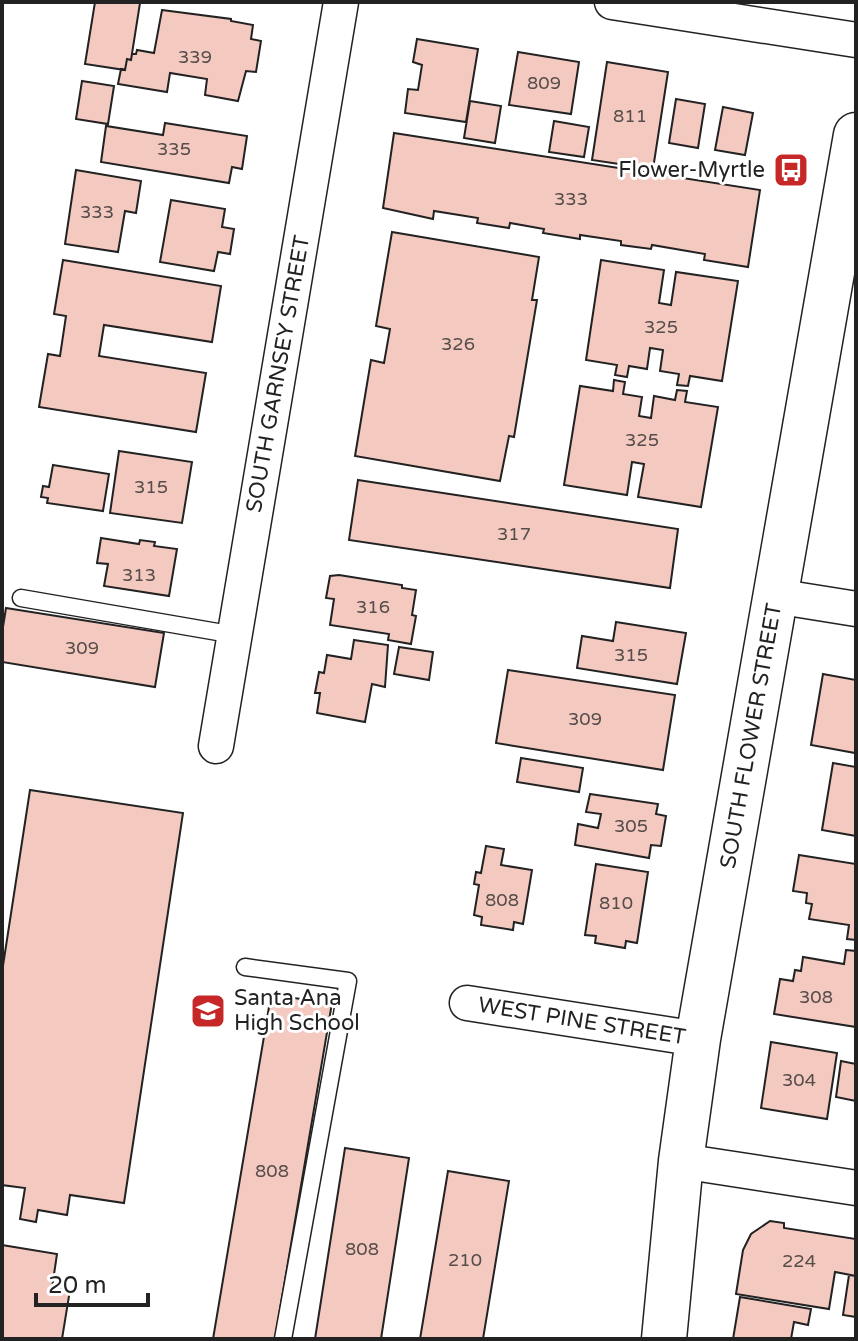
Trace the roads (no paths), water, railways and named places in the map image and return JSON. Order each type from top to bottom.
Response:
[{"type":"street","name":"SOUTH GARNSEY STREET","points":[[216,746],[341,2]]},
{"type":"street","points":[[612,2],[856,40]]},
{"type":"street","name":"SOUTH FLOWER STREET","points":[[664,1339],[681,1161],[698,1039],[856,135]]},
{"type":"street","points":[[775,596],[856,609]]},
{"type":"street","name":"WEST PINE STREET","points":[[467,1003],[698,1039]]},
{"type":"street","points":[[681,1161],[856,1188]]},
{"type":"lane","points":[[21,598],[235,635]]},
{"type":"lane","points":[[245,967],[348,981],[283,1339]]},
{"type":"place","name":"Flower-Myrtle","points":[[791,170]]},
{"type":"place","name":"Santa Ana High School","points":[[208,1011]]}]
